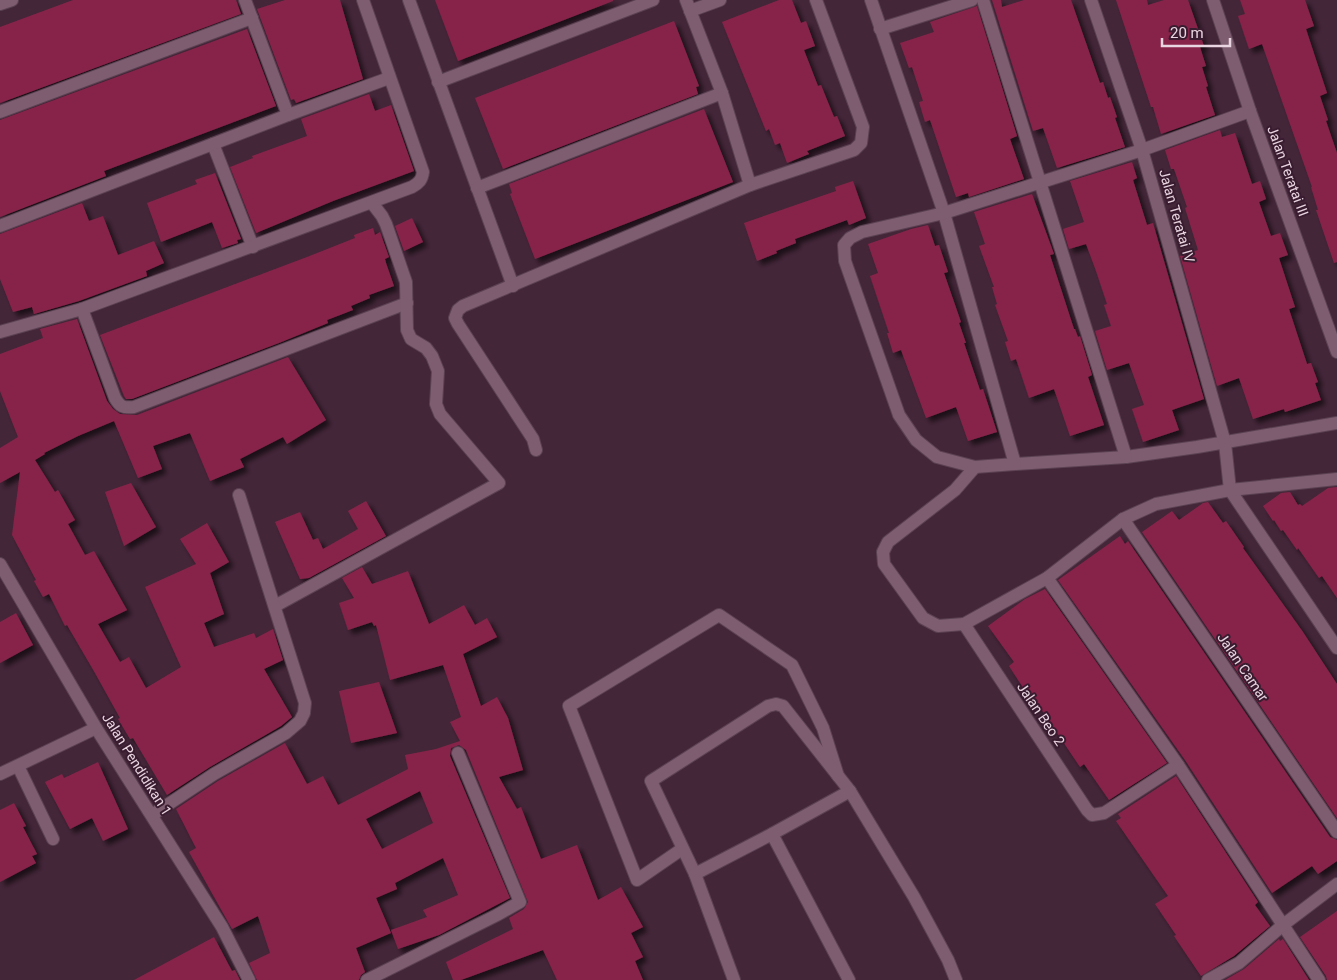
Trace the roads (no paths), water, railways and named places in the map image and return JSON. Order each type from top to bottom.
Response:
[{"type":"street","points":[[0,4],[12,0]]},
{"type":"street","points":[[245,0],[288,115]]},
{"type":"street","points":[[0,332],[82,309],[253,247],[412,187],[422,178],[423,172],[363,0]]},
{"type":"street","points":[[408,0],[512,286]]},
{"type":"street","points":[[438,82],[654,0]]},
{"type":"street","points":[[720,0],[688,6],[722,93],[750,185]]},
{"type":"street","points":[[536,450],[533,439],[455,318],[458,310],[463,306],[750,185],[854,150],[861,143],[864,128],[816,0]]},
{"type":"street","points":[[870,0],[944,213],[1015,464]]},
{"type":"street","points":[[880,29],[972,0]]},
{"type":"street","points":[[982,0],[1126,457]]},
{"type":"street","name":"Jalan Teratai IV","points":[[1091,0],[1142,150],[1225,443],[1230,490]]},
{"type":"street","name":"Jalan Teratai III","points":[[1213,0],[1250,111],[1337,352]]},
{"type":"street","points":[[0,112],[252,18]]},
{"type":"street","points":[[0,226],[389,78]]},
{"type":"street","points":[[477,188],[722,93]]},
{"type":"street","points":[[1250,111],[1142,150],[944,213],[862,232],[850,238],[844,245],[845,261],[899,415],[916,440],[937,456],[975,467],[1126,457],[1225,443],[1337,423]]},
{"type":"street","points":[[213,144],[253,247]]},
{"type":"street","points":[[275,606],[499,483],[440,414],[436,404],[438,371],[432,356],[426,348],[411,339],[407,330],[406,282],[386,224],[372,202]]},
{"type":"street","points":[[82,309],[115,398],[119,406],[125,408],[143,403],[407,303]]},
{"type":"street","points":[[975,467],[956,490],[888,542],[883,552],[884,564],[923,618],[938,626],[964,624],[1047,578],[1124,519],[1156,504],[1230,490],[1337,479]]},
{"type":"street","points":[[1230,490],[1337,648]]},
{"type":"street","points":[[152,815],[214,774],[286,733],[300,721],[304,713],[306,703],[239,495]]},
{"type":"street","name":"Jalan Camar","points":[[1124,519],[1337,832]]},
{"type":"street","name":"Jalan Pendidikan 1","points":[[0,564],[96,728],[222,927],[249,980]]},
{"type":"street","points":[[1047,578],[1178,765],[1319,980]]},
{"type":"street","points":[[682,849],[637,880],[569,706],[719,615],[792,665],[823,728],[838,776]]},
{"type":"street","name":"Jalan Beo 2","points":[[964,624],[1092,815],[1104,813],[1178,765]]},
{"type":"street","points":[[734,980],[695,874],[651,781],[768,706],[776,704],[783,706],[850,791],[914,897],[948,960],[956,980]]},
{"type":"street","points":[[0,774],[96,728]]},
{"type":"street","points":[[367,980],[498,915],[520,902],[458,753]]},
{"type":"street","points":[[18,766],[53,839]]},
{"type":"street","points":[[695,874],[850,791]]},
{"type":"street","points":[[772,834],[849,980]]},
{"type":"street","points":[[1208,980],[1239,963],[1283,925],[1337,884]]}]
